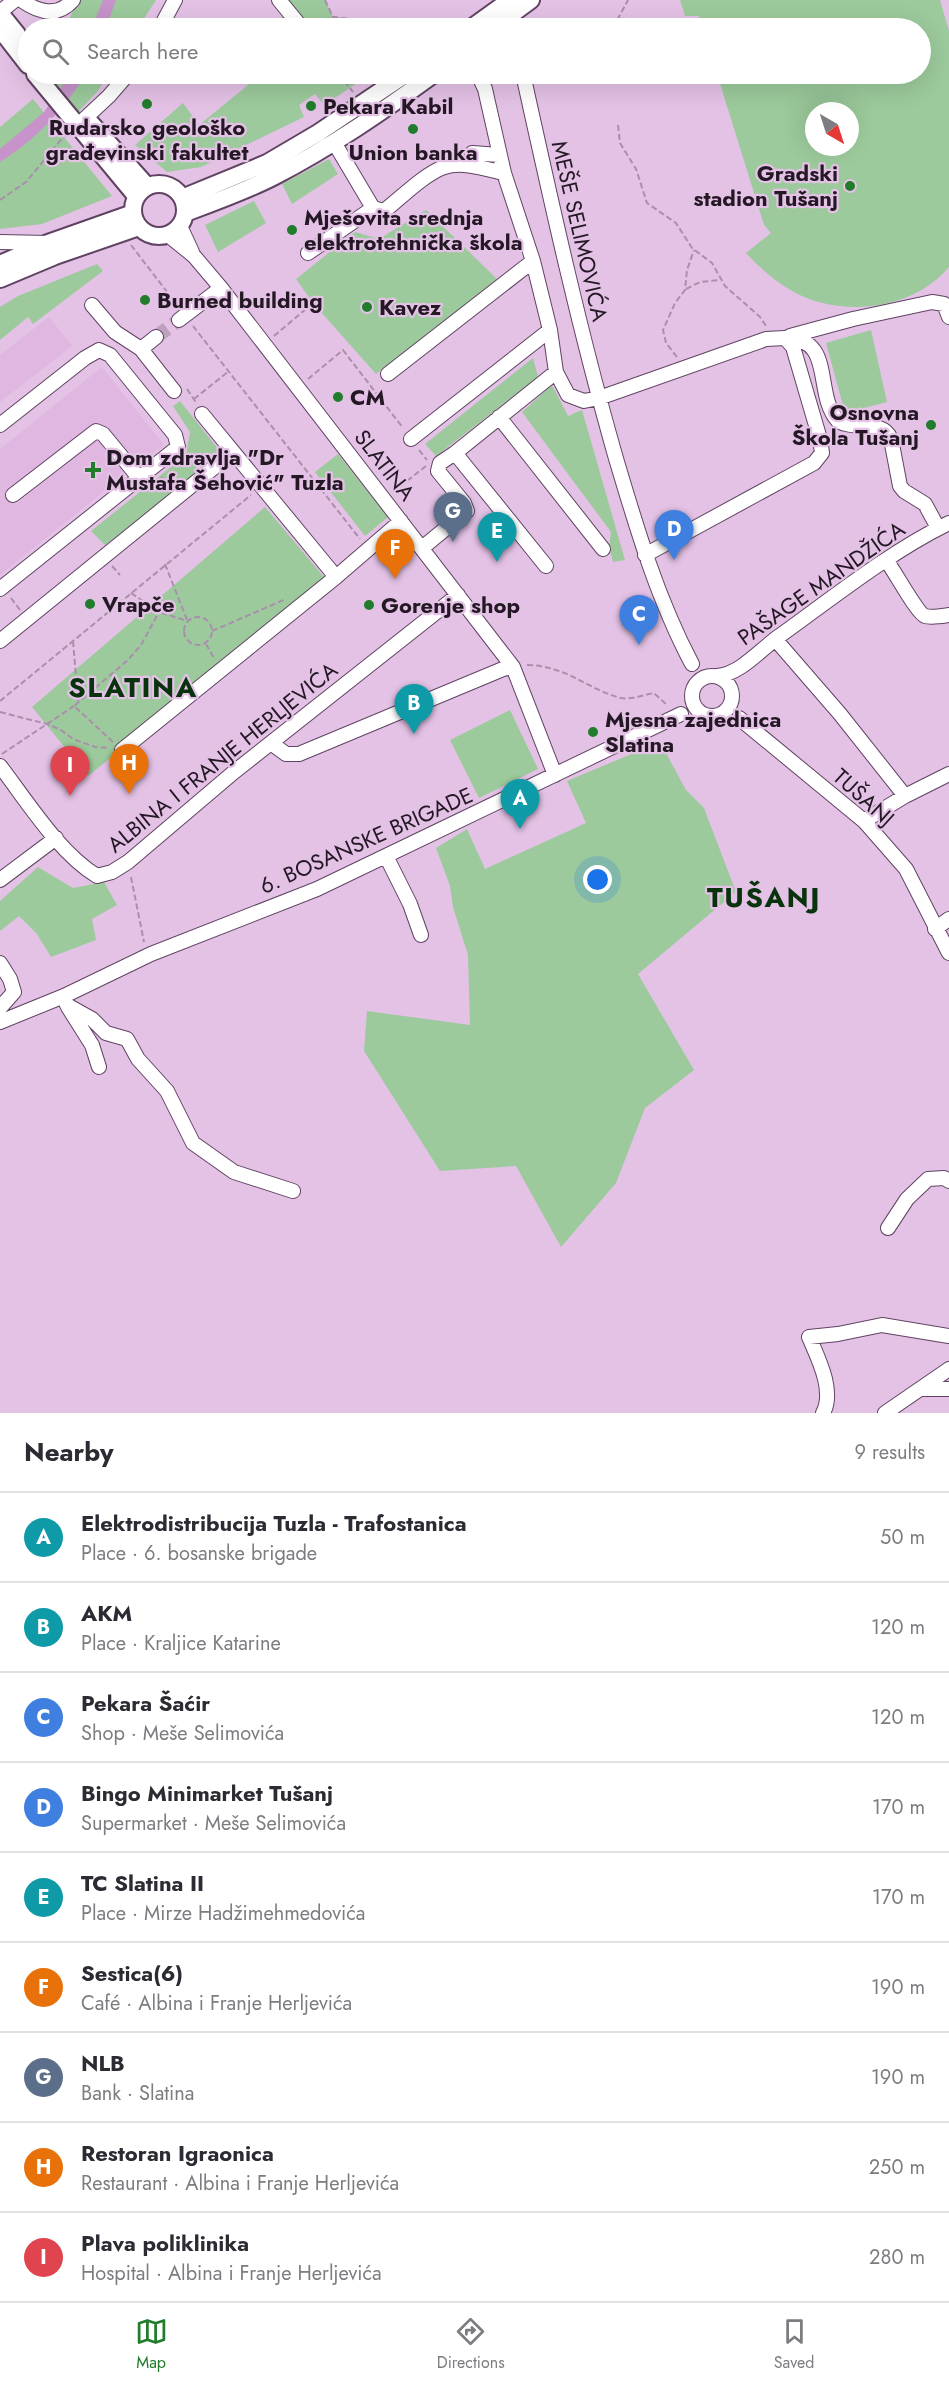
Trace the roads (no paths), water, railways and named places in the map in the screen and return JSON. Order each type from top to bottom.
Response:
[{"type":"main road","points":[[495,18],[531,0]]},
{"type":"main road","points":[[0,13],[18,36]]},
{"type":"main road","points":[[0,28],[18,52]]},
{"type":"main road","points":[[46,84],[67,103]]},
{"type":"main road","points":[[55,84],[78,125],[139,206],[152,236],[318,133],[391,84]]},
{"type":"main road","points":[[179,218],[274,177],[372,119],[420,84]]},
{"type":"main road","points":[[0,279],[55,256],[139,206],[163,184],[177,191],[179,218]]},
{"type":"main road","points":[[0,264],[139,206]]},
{"type":"street","points":[[0,13],[15,0]]},
{"type":"street","points":[[21,0],[32,8],[46,12],[63,9],[73,0]]},
{"type":"street","points":[[165,18],[175,0]]},
{"type":"street","points":[[279,0],[294,18]]},
{"type":"street","points":[[78,125],[119,84]]},
{"type":"street","points":[[484,84],[504,173],[533,261],[550,330],[556,372],[568,395],[584,401],[599,399],[765,339],[806,341],[816,351],[828,401],[838,421],[858,426],[878,426],[888,432],[900,486],[905,492],[925,504],[944,525]]},
{"type":"street","name":"MEŠE SELIMOVIĆA","points":[[525,84],[599,399],[645,555],[680,641],[692,664]]},
{"type":"street","points":[[338,148],[373,208],[384,211],[427,177],[445,167],[471,166],[504,173]]},
{"type":"street","points":[[472,153],[499,155]]},
{"type":"street","points":[[308,253],[373,208]]},
{"type":"street","name":"SLATINA","points":[[179,218],[194,256],[513,668],[555,775]]},
{"type":"street","points":[[0,242],[48,243]]},
{"type":"street","points":[[388,374],[533,261]]},
{"type":"street","points":[[182,318],[221,288]]},
{"type":"street","points":[[780,338],[932,302],[944,304],[949,317]]},
{"type":"street","points":[[92,305],[115,333],[141,349],[181,390]]},
{"type":"street","points":[[411,439],[550,330]]},
{"type":"street","points":[[141,349],[156,337]]},
{"type":"street","points":[[645,555],[793,475],[819,458],[822,450],[820,439],[793,347],[780,338]]},
{"type":"street","points":[[0,425],[85,358],[99,350],[105,351],[178,441],[178,447],[174,453],[1,588]]},
{"type":"street","points":[[422,548],[467,511],[464,503],[438,471],[440,464],[556,372]]},
{"type":"street","points":[[202,414],[336,577]]},
{"type":"street","points":[[499,417],[603,549]]},
{"type":"street","points":[[13,495],[96,431],[103,434],[140,479]]},
{"type":"street","points":[[0,641],[233,452]]},
{"type":"street","points":[[455,453],[546,566]]},
{"type":"street","points":[[122,750],[336,577],[401,521]]},
{"type":"street","name":"PAŠAGE MANDŽIĆA","points":[[714,676],[734,671],[886,560],[944,525]]},
{"type":"street","points":[[886,560],[919,612],[926,617],[949,615]]},
{"type":"street","name":"ALBINA I FRANJE HERLJEVIĆA","points":[[2,759],[56,837],[84,868],[97,876],[112,872],[128,862],[271,743],[458,595]]},
{"type":"street","points":[[775,639],[840,714],[905,796]]},
{"type":"street","points":[[677,712],[713,716],[729,706],[731,700],[732,694],[728,683],[692,664]]},
{"type":"street","points":[[692,664],[693,703],[701,713]]},
{"type":"street","points":[[271,743],[286,754],[299,754],[503,669],[513,668]]},
{"type":"street","points":[[677,712],[705,677],[714,676]]},
{"type":"street","points":[[731,700],[739,718]]},
{"type":"street","name":"6. BOSANSKE BRIGADE","points":[[0,1022],[66,1000],[151,954],[317,889],[555,775],[677,712]]},
{"type":"street","points":[[719,714],[739,718]]},
{"type":"street","name":"TUŠANJ","points":[[739,718],[864,821],[906,869],[949,953]]},
{"type":"street","points":[[864,821],[905,796],[949,774]]},
{"type":"street","points":[[0,880],[56,837]]},
{"type":"street","points":[[386,856],[410,904],[422,935]]},
{"type":"street","points":[[935,928],[949,919]]},
{"type":"street","points":[[0,963],[10,979],[14,992],[0,1008]]},
{"type":"street","points":[[66,1000],[92,1045],[99,1066]]},
{"type":"street","points":[[66,1000],[92,1019],[106,1033],[127,1039],[138,1059],[167,1091],[193,1143],[234,1172],[293,1191]]},
{"type":"street","points":[[888,1228],[907,1199],[928,1179],[944,1178],[949,1181]]},
{"type":"street","points":[[823,1413],[827,1407],[825,1380],[809,1337],[882,1325],[949,1336]]},
{"type":"street","points":[[885,1413],[949,1369]]},
{"type":"street","points":[[920,1389],[949,1389]]},
{"type":"tunnel","points":[[156,337],[179,320]]},
{"type":"place","name":"Rudarsko geološko građevinski fakultet","points":[[147,104]]},
{"type":"place","name":"Pekara Kabil","points":[[311,106]]},
{"type":"place","name":"Union banka","points":[[413,129]]},
{"type":"place","name":"Gradski stadion Tušanj","points":[[850,186]]},
{"type":"place","name":"Mješovita srednja elektrotehnička škola","points":[[292,230]]},
{"type":"place","name":"Burned building","points":[[145,300]]},
{"type":"place","name":"Kavez","points":[[367,307]]},
{"type":"place","name":"CM","points":[[338,397]]},
{"type":"place","name":"Osnovna Škola Tušanj","points":[[931,425]]},
{"type":"place","name":"Dom zdravlja \"Dr Mustafa Šehović\" Tuzla","points":[[93,470]]},
{"type":"place","name":"NLB","points":[[453,542]]},
{"type":"place","name":"Bingo Minimarket Tušanj","points":[[674,560]]},
{"type":"place","name":"TC Slatina II","points":[[497,562]]},
{"type":"place","name":"Sestica(6)","points":[[395,579]]},
{"type":"place","name":"Vrapče","points":[[90,604]]},
{"type":"place","name":"Gorenje shop","points":[[369,605]]},
{"type":"place","name":"Pekara Šaćir","points":[[639,645]]},
{"type":"place","name":"Mjesna zajednica Slatina","points":[[593,732]]},
{"type":"place","name":"AKM","points":[[414,734]]},
{"type":"place","name":"Restoran Igraonica","points":[[129,794]]},
{"type":"place","name":"Plava poliklinika","points":[[70,796]]},
{"type":"place","name":"Elektrodistribucija Tuzla - Trafostanica","points":[[520,829]]},
{"type":"district","name":"SLATINA","points":[[133,687]]},
{"type":"district","name":"TUŠANJ","points":[[764,897]]}]
